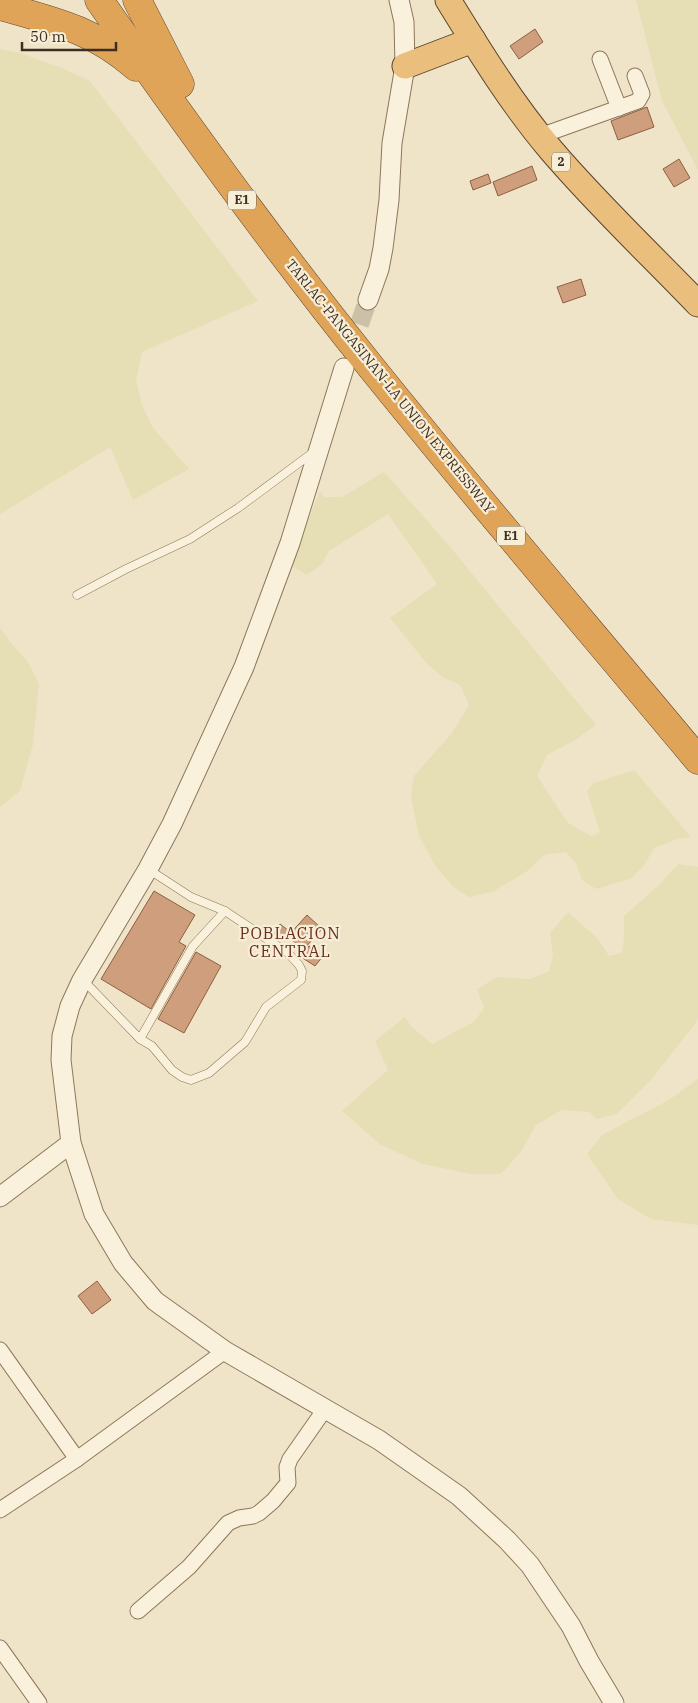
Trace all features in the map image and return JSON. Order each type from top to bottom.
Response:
[{"type":"highway","name":"TARLAC-PANGASINAN-LA UNION EXPRESSWAY","points":[[100,0],[372,341],[628,656],[698,738]]},
{"type":"highway","name":"TARLAC-PANGASINAN-LA UNION EXPRESSWAY","points":[[122,0],[170,86],[246,205],[371,367],[698,760]]},
{"type":"highway","points":[[137,0],[170,86]]},
{"type":"highway","name":"2","points":[[448,0],[509,94],[540,136],[572,174],[698,304]]},
{"type":"highway","points":[[0,6],[70,26],[99,39],[170,86]]},
{"type":"highway","points":[[405,66],[473,40]]},
{"type":"street","points":[[368,300],[383,248],[389,200],[392,143],[405,66],[404,22],[399,0]]},
{"type":"street","points":[[600,59],[619,108]]},
{"type":"street","points":[[540,136],[638,101],[642,94],[636,76]]},
{"type":"street","points":[[344,368],[290,543],[244,668],[172,824],[148,869],[82,980],[70,1006],[62,1036],[61,1060],[71,1143],[94,1214],[123,1263],[155,1301],[225,1351],[379,1440],[459,1496],[507,1540],[530,1565],[571,1626],[588,1661],[614,1703]]},
{"type":"street","points":[[0,1197],[71,1143]]},
{"type":"street","points":[[0,1350],[78,1459]]},
{"type":"street","points":[[0,1510],[78,1459],[225,1351]]},
{"type":"street","points":[[138,1611],[189,1567],[228,1523],[259,1513],[282,1492],[288,1483],[290,1459],[325,1409]]},
{"type":"street","points":[[0,1648],[38,1703]]},
{"type":"lane","points":[[77,596],[126,569],[190,539],[238,508],[320,447]]},
{"type":"lane","points":[[82,980],[140,1039],[152,1046],[172,1070],[182,1077],[191,1080],[209,1073],[245,1042],[266,1007],[297,986],[302,980],[300,965],[288,953],[225,911],[191,897],[148,869]]},
{"type":"lane","points":[[140,1039],[193,946],[225,911]]},
{"type":"shaded area","points":[[636,0],[698,0],[698,170],[662,101]]},
{"type":"shaded area","points":[[0,49],[20,53],[62,68],[90,81],[258,301],[142,352],[136,380],[142,405],[153,428],[189,469],[133,500],[110,447],[0,514]]},
{"type":"shaded area","points":[[384,472],[447,543],[596,725],[575,740],[547,755],[537,776],[568,823],[591,836],[600,832],[587,791],[594,783],[634,770],[691,837],[677,839],[654,848],[645,864],[632,878],[596,889],[582,880],[576,864],[566,852],[544,855],[526,872],[492,892],[469,897],[453,887],[435,865],[419,836],[411,796],[414,776],[452,733],[469,705],[460,685],[444,678],[428,665],[390,618],[437,584],[388,514],[329,551],[321,565],[307,575],[290,565],[320,491],[324,497],[342,497]]},
{"type":"shaded area","points":[[0,628],[28,662],[39,684],[33,744],[20,791],[0,807]]},
{"type":"shaded area","points":[[678,864],[698,867],[698,1018],[650,1081],[617,1114],[596,1119],[590,1112],[562,1110],[536,1125],[522,1150],[501,1174],[471,1174],[423,1164],[381,1145],[342,1111],[388,1070],[375,1041],[405,1017],[411,1026],[432,1044],[474,1022],[484,1008],[477,989],[498,977],[530,979],[549,971],[553,955],[550,933],[568,912],[597,938],[609,956],[622,953],[624,916],[660,884]]},
{"type":"shaded area","points":[[698,1079],[698,1225],[651,1219],[618,1199],[587,1154],[602,1135],[669,1100]]},
{"type":"building","points":[[535,29],[543,42],[519,59],[510,46]]},
{"type":"building","points":[[647,107],[654,127],[618,140],[611,121]]},
{"type":"building","points":[[679,159],[690,178],[674,187],[663,169]]},
{"type":"building","points":[[532,166],[537,180],[498,196],[493,182]]},
{"type":"building","points":[[488,174],[491,183],[473,190],[470,181]]},
{"type":"building","points":[[581,279],[586,295],[563,303],[557,287]]},
{"type":"building","points":[[154,891],[195,915],[179,942],[186,946],[151,1009],[101,979]]},
{"type":"building","points":[[307,915],[322,929],[303,950],[288,936]]},
{"type":"building","points":[[280,924],[289,931],[283,940],[274,934]]},
{"type":"building","points":[[309,946],[323,956],[315,966],[301,957]]},
{"type":"building","points":[[196,952],[221,966],[184,1033],[158,1019]]},
{"type":"building","points":[[97,1281],[111,1300],[92,1314],[78,1296]]},
{"type":"tunnel","points":[[350,351],[368,300]]},
{"type":"district","name":"POBLACION CENTRAL","points":[[290,942]]}]
